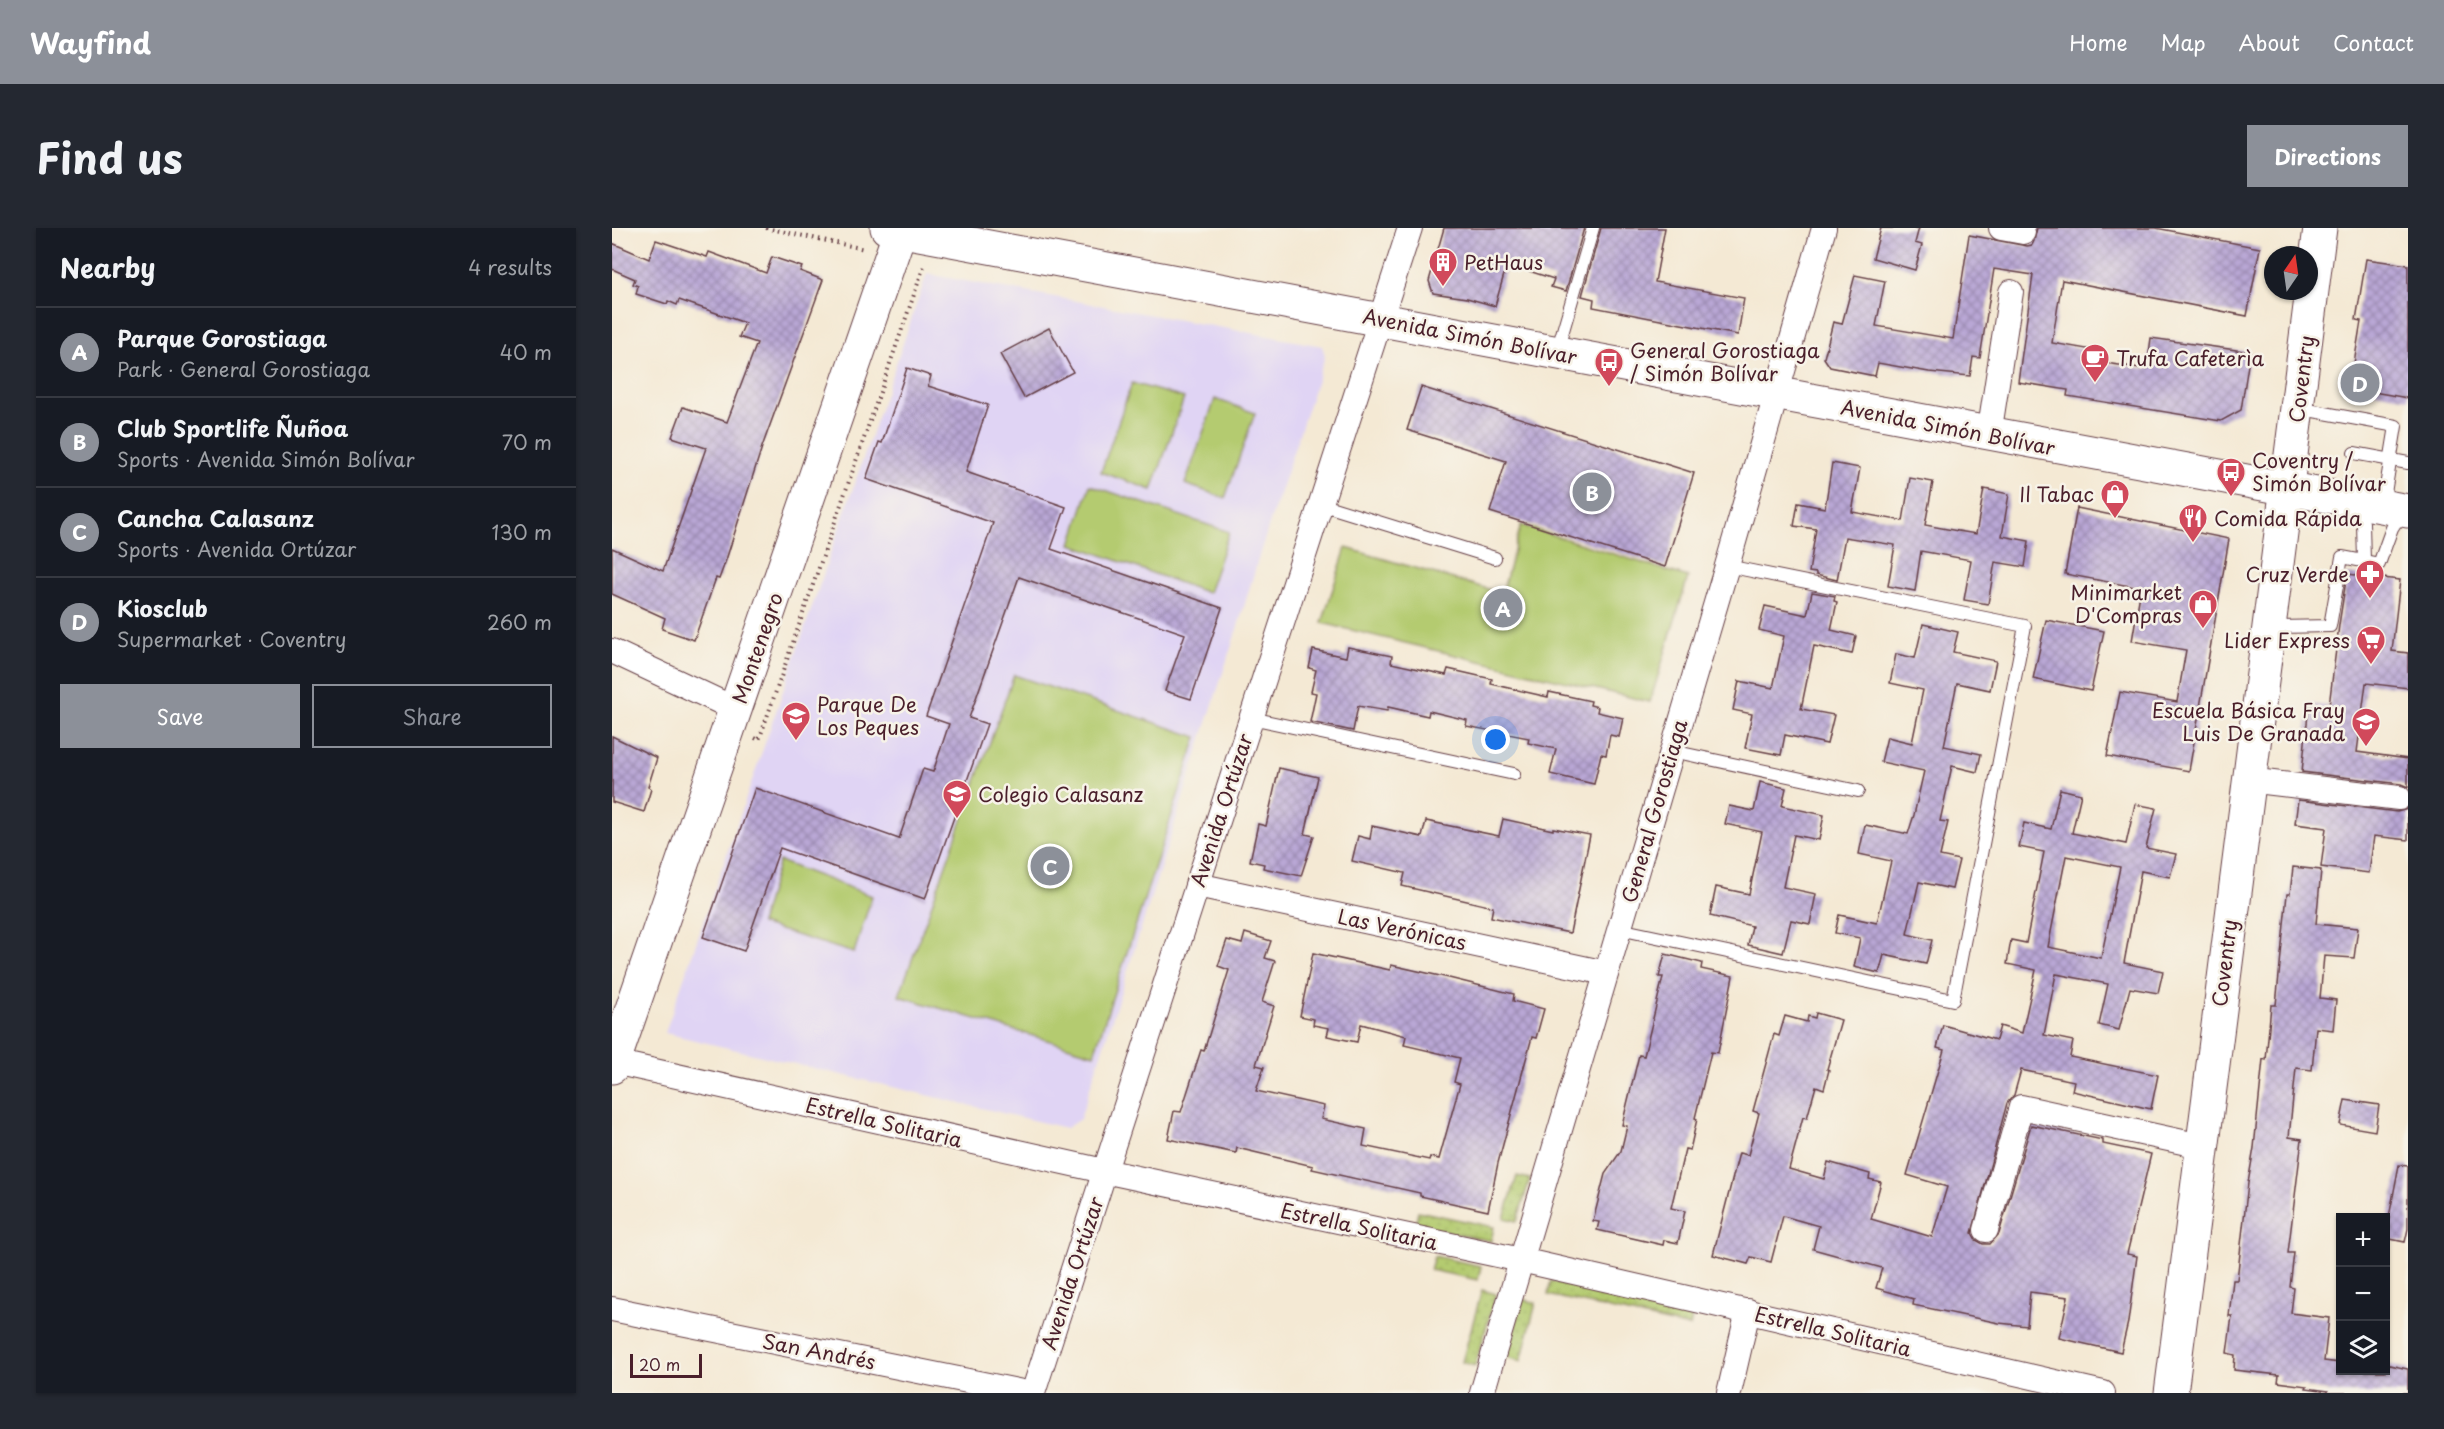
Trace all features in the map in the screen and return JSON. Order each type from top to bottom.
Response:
[{"type":"street","name":"Avenida Ortúzar","points":[[1033,1393],[1410,228]]},
{"type":"street","name":"General Gorostiaga","points":[[1482,1393],[1727,566],[1824,228]]},
{"type":"street","name":"Coventry","points":[[2171,1393],[2320,228]]},
{"type":"street","name":"Avenida Simón Bolívar","points":[[896,229],[2388,508]]},
{"type":"street","name":"Montenegro","points":[[613,1065],[896,229]]},
{"type":"street","points":[[1989,435],[2011,292]]},
{"type":"street","points":[[612,651],[735,709]]},
{"type":"street","points":[[2248,780],[2399,798]]},
{"type":"street","name":"Las Verónicas","points":[[1197,885],[1606,973]]},
{"type":"street","name":"Estrella Solitaria","points":[[613,1065],[1521,1260],[2103,1393]]},
{"type":"street","points":[[1986,1230],[2021,1107],[2201,1146]]},
{"type":"street","name":"San Andrés","points":[[612,1309],[1027,1393]]},
{"type":"street","points":[[1729,1393],[1748,1311]]},
{"type":"lane","points":[[1556,353],[1593,228]]},
{"type":"lane","points":[[2268,627],[2330,626],[2342,557],[2379,564],[2392,528],[2388,508],[2390,460],[2396,426],[2297,408]]},
{"type":"lane","points":[[2354,453],[2408,463]]},
{"type":"lane","points":[[1320,504],[1495,558]]},
{"type":"lane","points":[[2364,561],[2363,523],[2388,508]]},
{"type":"lane","points":[[1620,929],[1953,1000],[2025,626],[1727,566]]},
{"type":"lane","points":[[1251,718],[1514,774]]},
{"type":"lane","points":[[1672,751],[1858,791]]},
{"type":"path","points":[[759,740],[934,237]]},
{"type":"shaded area","name":"Colegio Calasanz","points":[[927,274],[1322,346],[1325,356],[1262,546],[1080,1119],[1066,1128],[665,1033]]},
{"type":"green space","points":[[1132,383],[1184,398],[1152,490],[1101,472]]},
{"type":"green space","points":[[1215,399],[1255,413],[1225,498],[1185,484]]},
{"type":"green space","points":[[1090,485],[1229,532],[1208,593],[1071,544]]},
{"type":"green space","points":[[1521,525],[1688,577],[1650,702],[1322,623],[1346,548],[1502,593]]},
{"type":"green space","points":[[1014,675],[1197,737],[1094,1054],[899,996]]},
{"type":"green space","points":[[779,861],[872,896],[854,953],[760,924]]},
{"type":"green space","points":[[1517,1176],[1530,1179],[1517,1221],[1504,1218]]},
{"type":"green space","points":[[1418,1211],[1494,1227],[1491,1241],[1415,1225]]},
{"type":"green space","points":[[1434,1256],[1481,1266],[1478,1280],[1430,1270]]},
{"type":"green space","points":[[1551,1281],[1693,1313],[1690,1327],[1548,1295]]},
{"type":"green space","points":[[1482,1290],[1496,1294],[1475,1366],[1462,1362]]},
{"type":"green space","points":[[1523,1299],[1536,1303],[1521,1361],[1507,1357]]},
{"type":"building","points":[[1444,228],[1584,228],[1566,291],[1551,287],[1554,279],[1507,264],[1495,306],[1467,298],[1433,293],[1429,281]]},
{"type":"building","points":[[1601,228],[1665,228],[1655,282],[1744,298],[1738,335],[1593,307],[1594,299],[1582,296]]},
{"type":"building","points":[[1881,228],[1919,228],[1915,243],[1922,245],[1915,270],[1873,258]]},
{"type":"building","points":[[2037,228],[2156,228],[2260,248],[2247,316],[2062,280],[2052,343],[2093,350],[2091,361],[2147,369],[2151,338],[2250,352],[2241,410],[2221,421],[2067,396],[2068,390],[2018,382],[2033,275],[1994,269],[1980,358],[1973,357],[1970,376],[1878,363],[1875,376],[1830,367],[1824,358],[1833,322],[1842,324],[1855,275],[1885,281],[1876,326],[1953,339],[1969,235],[2027,246],[2032,245]]},
{"type":"building","points":[[656,240],[707,257],[709,252],[766,273],[772,257],[802,267],[800,271],[823,280],[762,447],[726,560],[719,579],[716,578],[694,640],[662,629],[665,618],[612,594],[612,548],[663,571],[706,448],[672,437],[683,407],[727,422],[757,343],[739,337],[745,323],[679,300],[677,305],[668,301],[667,304],[636,294],[638,286],[633,284],[635,279],[612,269],[612,243],[649,259]]},
{"type":"building","points":[[2366,259],[2408,265],[2408,398],[2350,388],[2361,321],[2356,320]]},
{"type":"building","points":[[1049,328],[1073,372],[1024,398],[1000,354]]},
{"type":"building","points":[[907,368],[931,376],[928,386],[988,405],[966,472],[1066,507],[1051,549],[1222,608],[1191,699],[1165,691],[1185,634],[1019,577],[969,718],[987,724],[925,899],[780,848],[744,951],[703,937],[755,788],[899,839],[923,769],[933,772],[949,724],[926,716],[993,523],[866,479],[879,442],[882,443]]},
{"type":"building","points":[[1421,387],[1694,473],[1665,567],[1490,512],[1506,461],[1407,430]]},
{"type":"building","points":[[1832,463],[1860,468],[1852,512],[1903,521],[1910,478],[1933,482],[1925,525],[1958,531],[1976,534],[1984,489],[2009,494],[2002,536],[2029,541],[2025,567],[1995,562],[1988,604],[1964,600],[1971,560],[1921,551],[1915,591],[1888,586],[1895,545],[1845,537],[1837,580],[1809,572],[1816,529],[1794,526],[1798,503],[1825,508]]},
{"type":"building","points":[[2077,508],[2229,539],[2189,771],[2107,756],[2120,692],[2177,702],[2186,650],[2132,641],[2141,588],[2065,574]]},
{"type":"building","points":[[2347,574],[2400,580],[2392,651],[2408,653],[2408,688],[2366,683],[2357,752],[2408,759],[2408,787],[2401,784],[2302,772],[2309,704],[2329,706]]},
{"type":"building","points":[[1812,592],[1835,596],[1834,601],[1837,602],[1831,630],[1856,636],[1852,654],[1814,646],[1801,709],[1834,715],[1827,744],[1785,735],[1781,755],[1745,748],[1752,714],[1733,710],[1739,681],[1773,688],[1784,636],[1759,630],[1765,606],[1807,615]]},
{"type":"building","points":[[2046,620],[2104,631],[2091,691],[2033,679]]},
{"type":"building","points":[[1923,624],[1958,632],[1953,652],[1996,661],[1990,690],[1957,683],[1944,746],[1981,754],[1977,772],[1952,766],[1940,821],[1948,822],[1940,856],[1959,860],[1952,889],[1919,882],[1907,934],[1932,940],[1926,964],[1884,955],[1879,973],[1854,967],[1860,938],[1835,933],[1839,915],[1877,923],[1891,861],[1859,854],[1865,825],[1908,834],[1914,815],[1924,771],[1881,762],[1887,737],[1912,743],[1923,690],[1890,683],[1896,654],[1915,658]]},
{"type":"building","points":[[1348,647],[1392,656],[1391,663],[1446,675],[1448,669],[1492,679],[1491,684],[1548,697],[1549,692],[1591,701],[1590,705],[1598,707],[1597,712],[1623,718],[1619,737],[1610,735],[1606,755],[1601,754],[1594,784],[1550,774],[1556,749],[1528,743],[1529,738],[1466,726],[1467,720],[1429,711],[1428,716],[1388,707],[1387,711],[1358,706],[1353,731],[1310,722],[1316,693],[1311,692],[1316,670],[1309,668],[1313,650],[1346,657]]},
{"type":"building","points":[[612,736],[657,758],[648,787],[651,789],[644,812],[612,802]]},
{"type":"building","points":[[1279,768],[1318,777],[1305,834],[1314,836],[1301,876],[1263,868],[1264,864],[1250,861],[1258,824],[1266,826]]},
{"type":"building","points":[[1760,782],[1786,788],[1782,806],[1824,815],[1819,840],[1794,835],[1783,887],[1816,894],[1810,924],[1791,920],[1783,953],[1748,945],[1752,926],[1710,916],[1716,887],[1749,894],[1762,832],[1725,824],[1729,806],[1754,811]]},
{"type":"building","points":[[2060,789],[2081,794],[2072,833],[2126,844],[2135,804],[2156,808],[2146,848],[2176,854],[2170,877],[2141,871],[2124,963],[2163,971],[2158,993],[2130,988],[2119,1030],[2099,1025],[2108,984],[2056,974],[2044,1035],[2073,1041],[2070,1057],[2158,1075],[2151,1109],[2072,1091],[2074,1081],[2021,1070],[2014,1095],[2007,1103],[1972,1233],[1976,1240],[1983,1244],[1990,1244],[1999,1234],[2031,1125],[2103,1140],[2103,1144],[2151,1154],[2127,1254],[2137,1256],[2128,1322],[2121,1352],[2059,1338],[2068,1297],[2030,1292],[2027,1326],[1999,1323],[1913,1305],[1914,1299],[1876,1288],[1882,1268],[1813,1249],[1819,1226],[1783,1216],[1771,1262],[1751,1257],[1748,1264],[1713,1255],[1739,1153],[1748,1155],[1759,1113],[1753,1111],[1774,1034],[1779,1036],[1785,1016],[1807,1022],[1808,1016],[1815,1018],[1816,1013],[1841,1020],[1827,1069],[1829,1070],[1824,1089],[1816,1086],[1807,1118],[1803,1117],[1789,1169],[1824,1179],[1828,1162],[1870,1174],[1869,1179],[1881,1182],[1871,1219],[1932,1237],[1947,1187],[1907,1175],[1944,1050],[1937,1048],[1943,1025],[1996,1040],[2000,1026],[2022,1033],[2036,970],[2007,964],[2011,940],[2026,943],[2044,852],[2019,847],[2024,823],[2051,829]],"holes":[[[2066,856],[2120,867],[2101,958],[2048,947]]]},
{"type":"building","points":[[2298,800],[2397,812],[2408,809],[2408,840],[2374,836],[2369,873],[2321,867],[2326,828],[2295,824]]},
{"type":"building","points":[[1503,819],[1590,835],[1570,933],[1491,917],[1493,907],[1402,886],[1405,873],[1352,861],[1358,836],[1370,839],[1372,826],[1422,837],[1426,821],[1499,836]]},
{"type":"building","points":[[2293,867],[2321,870],[2316,924],[2358,928],[2354,958],[2324,956],[2320,998],[2336,1000],[2333,1030],[2316,1028],[2312,1070],[2296,1068],[2289,1137],[2302,1139],[2288,1253],[2294,1253],[2290,1287],[2294,1288],[2291,1313],[2329,1318],[2324,1361],[2336,1362],[2336,1375],[2390,1375],[2390,1365],[2408,1369],[2408,1393],[2328,1393],[2328,1391],[2306,1388],[2307,1386],[2278,1382],[2279,1375],[2234,1370],[2235,1355],[2227,1353],[2232,1316],[2229,1316],[2233,1280],[2237,1280],[2263,1059],[2266,1060],[2271,1005],[2276,1005],[2287,894],[2290,894]]},
{"type":"building","points":[[1245,933],[1271,941],[1265,958],[1275,961],[1262,1002],[1274,1006],[1256,1065],[1264,1067],[1256,1091],[1324,1106],[1321,1119],[1366,1129],[1363,1146],[1429,1160],[1430,1157],[1439,1159],[1460,1084],[1454,1082],[1460,1058],[1404,1045],[1406,1036],[1361,1024],[1357,1042],[1327,1036],[1329,1028],[1313,1025],[1314,1019],[1300,1016],[1313,953],[1390,970],[1391,965],[1449,978],[1514,994],[1513,1001],[1544,1009],[1536,1038],[1532,1037],[1498,1163],[1488,1211],[1312,1169],[1313,1166],[1237,1148],[1236,1153],[1168,1139],[1174,1111],[1181,1112],[1201,1050],[1204,1051],[1229,970],[1218,966],[1227,940],[1242,944]]},
{"type":"building","points":[[1665,954],[1702,963],[1701,969],[1733,976],[1718,1053],[1711,1052],[1695,1118],[1697,1119],[1690,1150],[1685,1149],[1671,1208],[1685,1211],[1678,1243],[1664,1240],[1663,1245],[1597,1230],[1599,1222],[1593,1221],[1605,1174],[1621,1151],[1627,1126],[1622,1125],[1639,1055],[1644,1056],[1663,977],[1659,977]]},
{"type":"building","points":[[2345,1100],[2379,1105],[2375,1131],[2340,1125]]},
{"type":"building","points":[[2399,1165],[2408,1166],[2408,1229],[2405,1242],[2390,1239],[2390,1213]]},
{"type":"place","name":"PetHaus","points":[[1443,288]]},
{"type":"place","name":"Kiosclub","points":[[2360,383]]},
{"type":"place","name":"Trufa Cafeterìa","points":[[2095,384]]},
{"type":"place","name":"General Gorostiaga / Simón Bolívar","points":[[1609,388]]},
{"type":"place","name":"Club Sportlife Ñuñoa","points":[[1592,492]]},
{"type":"place","name":"Coventry / Simón Bolívar","points":[[2231,498]]},
{"type":"place","name":"Il Tabac","points":[[2115,520]]},
{"type":"place","name":"Comida Rápida","points":[[2193,544]]},
{"type":"place","name":"Cruz Verde","points":[[2370,600]]},
{"type":"place","name":"Parque Gorostiaga","points":[[1503,608]]},
{"type":"place","name":"Minimarket D'Compras","points":[[2203,630]]},
{"type":"place","name":"Lider Express","points":[[2371,666]]},
{"type":"place","name":"Parque De Los Peques","points":[[796,742]]},
{"type":"place","name":"Escuela Básica Fray Luis De Granada","points":[[2366,748]]},
{"type":"place","name":"Colegio Calasanz","points":[[957,820]]},
{"type":"place","name":"Cancha Calasanz","points":[[1050,866]]}]
